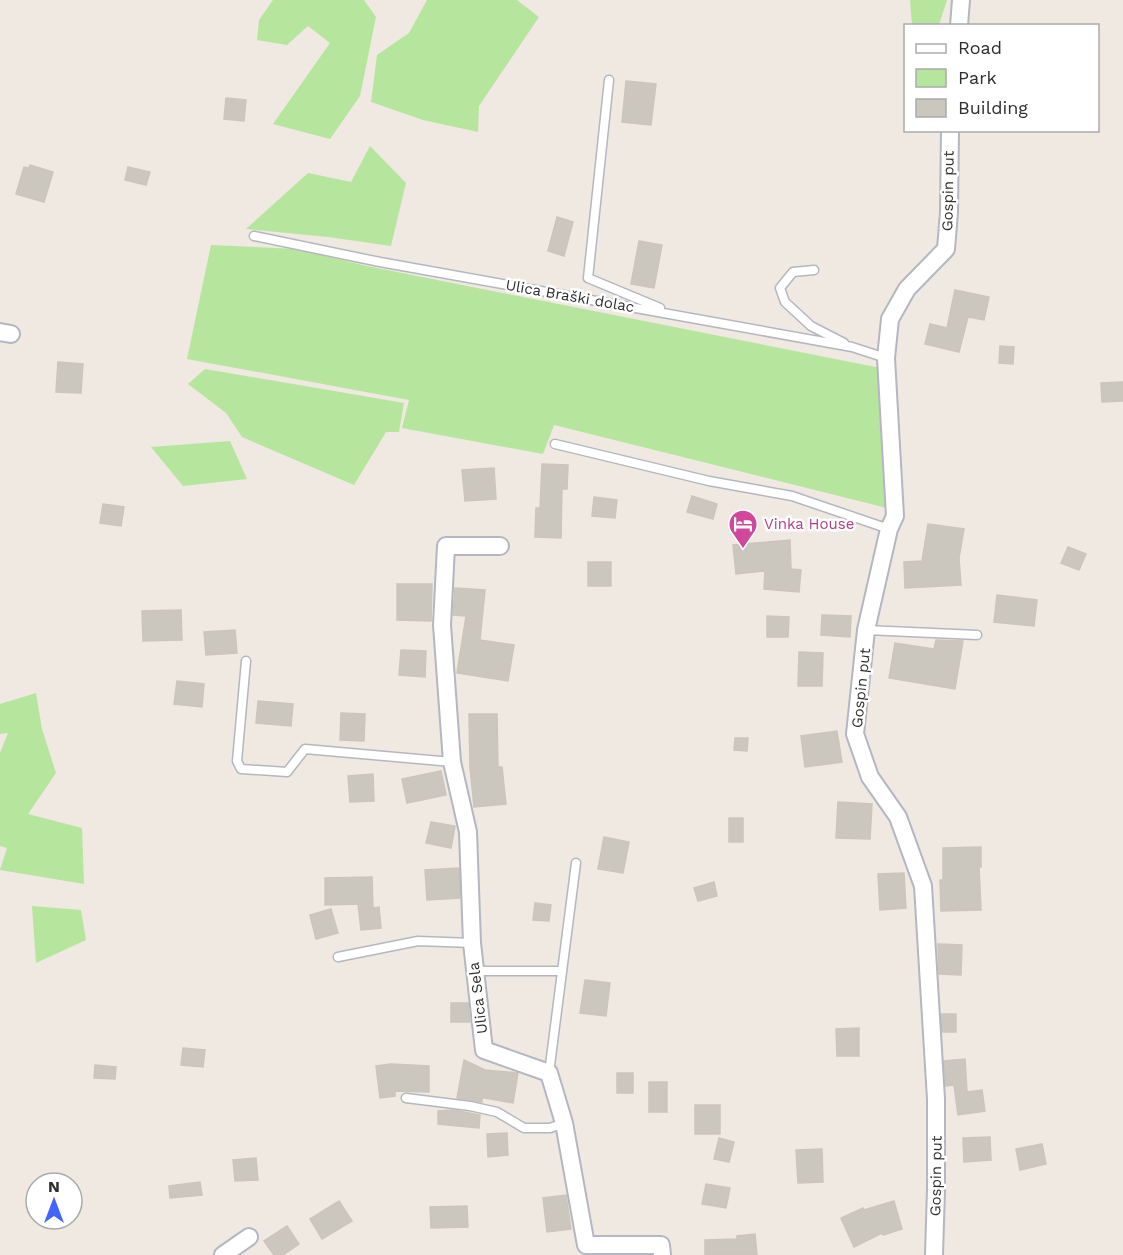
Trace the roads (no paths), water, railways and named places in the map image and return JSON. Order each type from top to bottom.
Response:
[{"type":"street","points":[[959,24],[961,0]]},
{"type":"street","name":"Gospin put","points":[[934,1255],[936,1099],[922,886],[898,817],[870,777],[855,734],[866,630],[889,529],[895,516],[886,358],[890,319],[907,289],[946,249],[950,132]]},
{"type":"street","name":"Ulica Sela","points":[[500,546],[446,546],[442,625],[452,762],[468,832],[472,943],[484,1050],[549,1073]]},
{"type":"street","points":[[549,1073],[564,1123],[586,1245],[661,1245],[662,1255]]},
{"type":"street","points":[[223,1255],[249,1237]]},
{"type":"lane","points":[[609,80],[588,278],[674,314]]},
{"type":"lane","name":"Ulica Braški dolac","points":[[254,236],[380,262],[852,347],[886,358]]},
{"type":"lane","points":[[814,270],[793,272],[780,288],[785,302],[811,326],[852,347]]},
{"type":"lane","points":[[555,444],[709,481],[792,496],[889,529]]},
{"type":"lane","points":[[866,630],[977,635]]},
{"type":"lane","points":[[246,662],[237,761],[241,769],[287,772],[305,749],[452,762]]},
{"type":"lane","points":[[549,1073],[576,863]]},
{"type":"lane","points":[[338,957],[418,942],[472,943]]},
{"type":"lane","points":[[475,971],[561,971]]},
{"type":"lane","points":[[406,1098],[470,1106],[497,1112],[524,1128],[550,1128],[564,1123]]},
{"type":"place","name":"Vinka House","points":[[743,550]]}]
